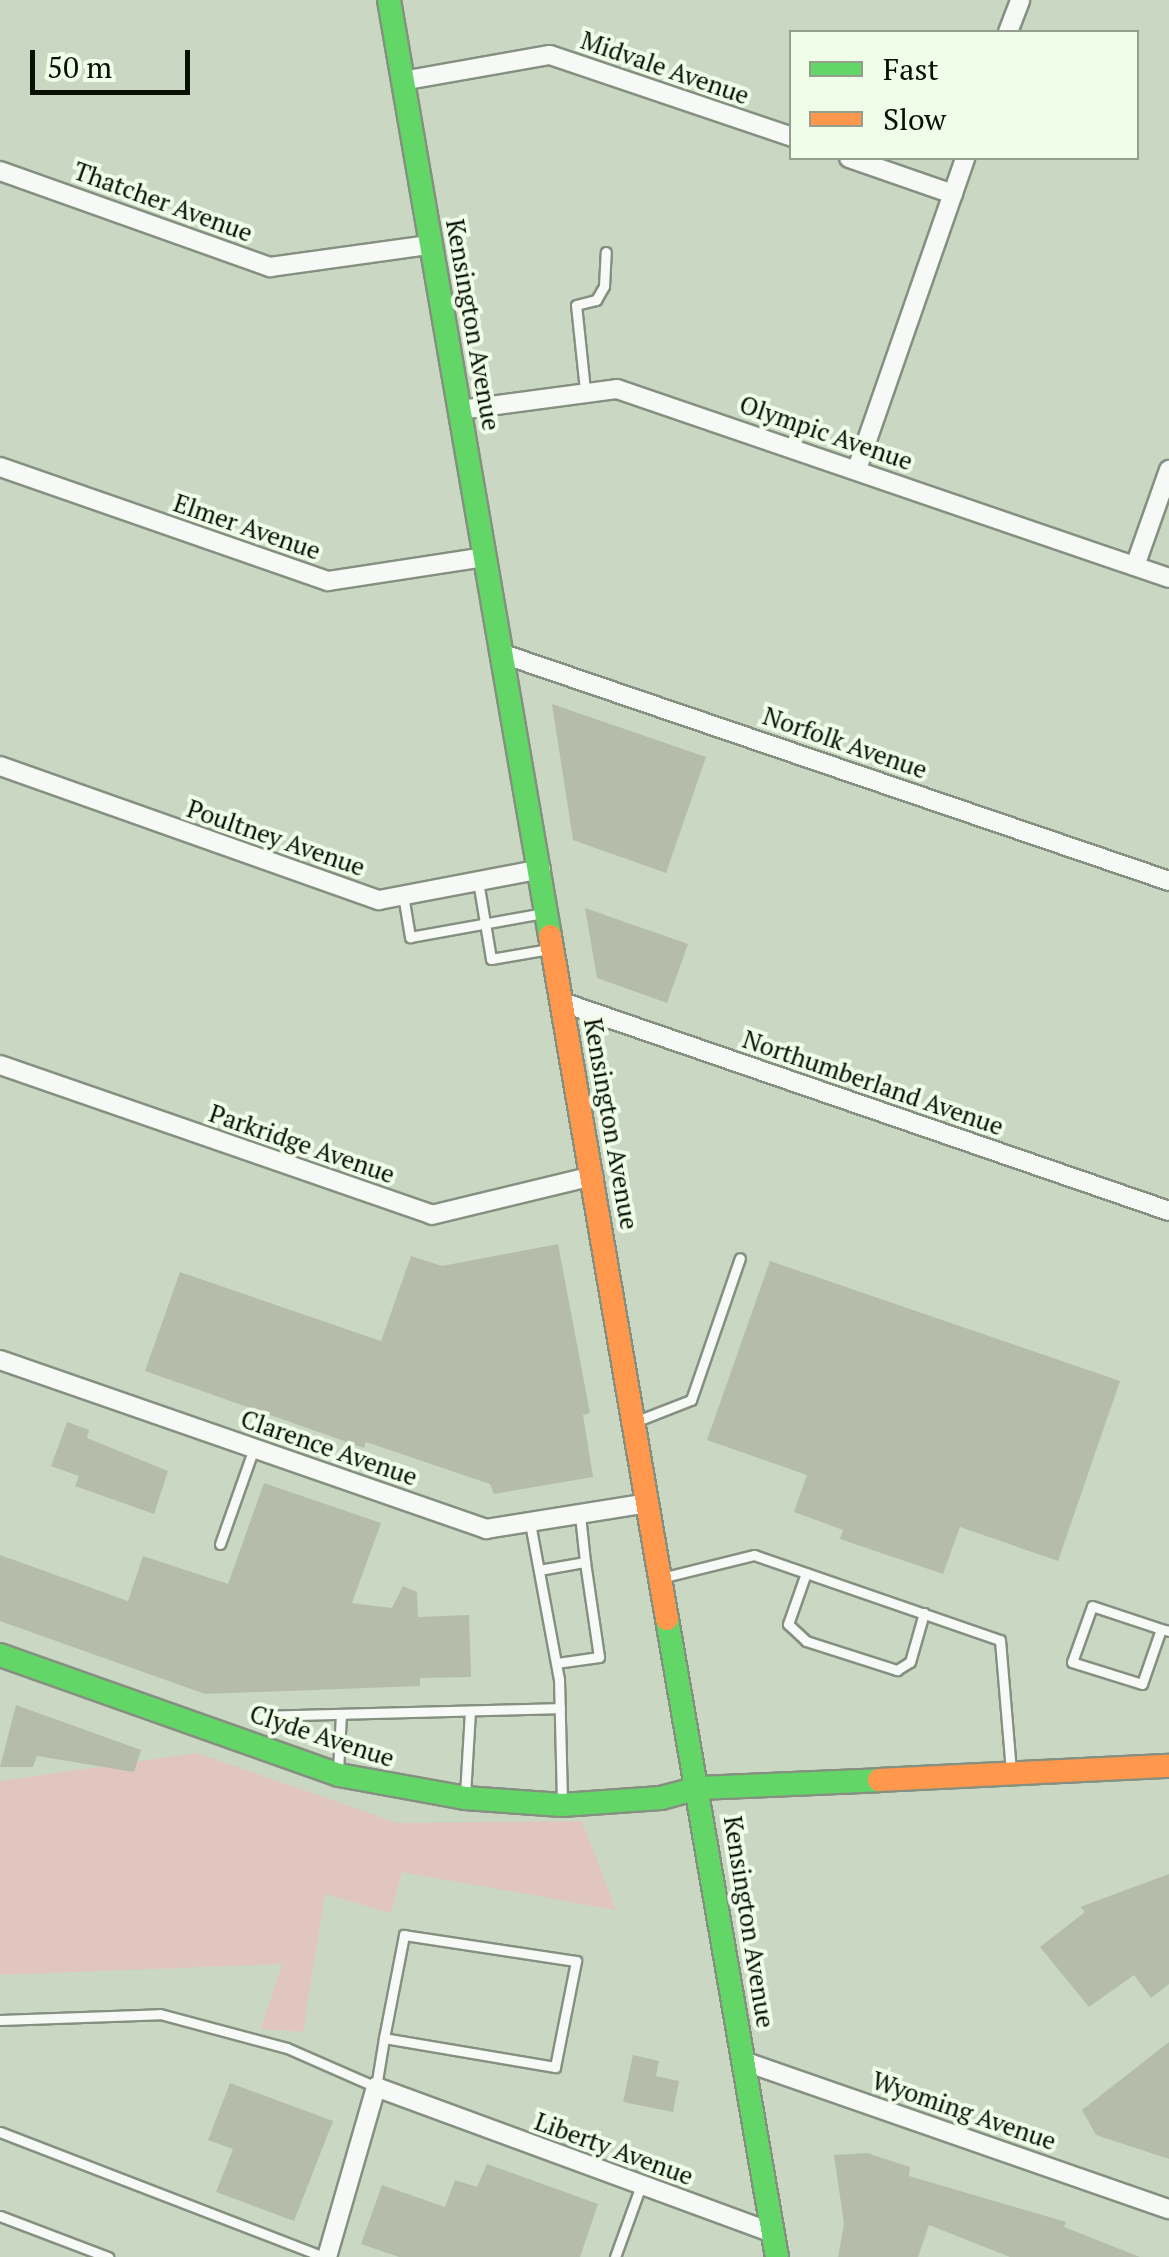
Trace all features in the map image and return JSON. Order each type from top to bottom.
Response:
[{"type":"street","name":"Kensington Avenue","points":[[389,0],[777,2257]]},
{"type":"street","points":[[1009,30],[1020,0]]},
{"type":"street","name":"Midvale Avenue","points":[[402,81],[550,55],[789,136]]},
{"type":"street","points":[[856,160],[952,194]]},
{"type":"street","points":[[857,469],[964,160]]},
{"type":"street","name":"Thatcher Avenue","points":[[0,171],[270,267],[429,245]]},
{"type":"street","name":"Olympic Avenue","points":[[460,410],[585,390],[630,392],[1169,578]]},
{"type":"street","name":"Elmer Avenue","points":[[0,467],[328,581],[486,557]]},
{"type":"street","points":[[1135,566],[1169,470]]},
{"type":"street","name":"Norfolk Avenue","points":[[503,654],[1169,881]]},
{"type":"street","name":"Poultney Avenue","points":[[0,766],[379,900],[541,869]]},
{"type":"street","name":"Northumberland Avenue","points":[[562,1002],[1169,1211]]},
{"type":"street","name":"Parkridge Avenue","points":[[0,1066],[432,1215],[593,1176]]},
{"type":"street","name":"Clarence Avenue","points":[[0,1360],[486,1529],[648,1502]]},
{"type":"street","name":"Clyde Avenue","points":[[0,1654],[337,1774],[464,1798],[562,1806],[661,1798],[699,1788],[1169,1766]]},
{"type":"street","name":"Wyoming Avenue","points":[[743,2061],[1169,2208]]},
{"type":"street","points":[[326,2257],[376,2087]]},
{"type":"street","name":"Liberty Avenue","points":[[376,2087],[774,2233]]},
{"type":"lane","points":[[585,390],[576,305],[596,300],[604,286],[606,252]]},
{"type":"lane","points":[[478,881],[491,959],[554,948]]},
{"type":"lane","points":[[403,896],[410,937],[548,912]]},
{"type":"lane","points":[[635,1422],[691,1400],[740,1258]]},
{"type":"lane","points":[[220,1544],[254,1448]]},
{"type":"lane","points":[[557,1663],[599,1657],[580,1514]]},
{"type":"lane","points":[[530,1523],[557,1663],[562,1806]]},
{"type":"lane","points":[[662,1578],[754,1555],[1000,1640],[1011,1773]]},
{"type":"lane","points":[[539,1570],[585,1562]]},
{"type":"lane","points":[[806,1573],[788,1624],[806,1640],[897,1670],[910,1662],[924,1614]]},
{"type":"lane","points":[[1092,1606],[1165,1630],[1142,1684],[1072,1662],[1092,1606]]},
{"type":"lane","points":[[262,1716],[560,1708]]},
{"type":"lane","points":[[464,1798],[470,1711]]},
{"type":"lane","points":[[337,1774],[341,1714]]},
{"type":"lane","points":[[0,2020],[160,2014],[286,2048],[376,2087],[384,2038],[404,1934],[576,1961],[555,2067],[384,2038]]},
{"type":"lane","points":[[0,2132],[326,2257]]},
{"type":"lane","points":[[615,2257],[640,2186]]},
{"type":"lane","points":[[0,2216],[108,2257]]},
{"type":"shaded area","points":[[197,1753],[398,1823],[582,1821],[616,1910],[402,1872],[391,1913],[325,1894],[303,2032],[261,2029],[282,1964],[0,1975],[0,1781]]},
{"type":"building","points":[[552,704],[706,757],[666,873],[573,840]]},
{"type":"building","points":[[585,908],[688,944],[667,1003],[597,978]]},
{"type":"building","points":[[558,1244],[590,1413],[583,1415],[593,1477],[494,1494],[490,1484],[366,1442],[364,1448],[145,1371],[180,1272],[381,1341],[411,1256],[442,1266]]},
{"type":"building","points":[[770,1261],[1120,1381],[1058,1561],[960,1527],[943,1574],[840,1539],[843,1530],[794,1512],[807,1475],[707,1440]]},
{"type":"building","points":[[67,1422],[89,1430],[87,1438],[168,1471],[154,1514],[75,1486],[79,1476],[51,1466]]},
{"type":"building","points":[[264,1483],[381,1523],[352,1603],[392,1608],[403,1586],[417,1592],[418,1617],[469,1615],[471,1677],[420,1678],[420,1686],[205,1694],[0,1621],[0,1555],[128,1601],[143,1556],[228,1584]]},
{"type":"building","points":[[16,1705],[141,1750],[134,1772],[37,1756],[33,1767],[0,1767]]},
{"type":"building","points":[[1169,1874],[1169,1984],[1151,1998],[1134,1975],[1089,2007],[1040,1947],[1085,1912],[1080,1907]]},
{"type":"building","points":[[1169,2042],[1169,2159],[1096,2135],[1082,2110]]},
{"type":"building","points":[[633,2055],[659,2061],[656,2076],[679,2081],[673,2112],[623,2102]]},
{"type":"building","points":[[230,2083],[333,2121],[294,2221],[216,2192],[233,2149],[208,2140]]},
{"type":"building","points":[[867,2153],[910,2167],[909,2176],[1066,2222],[1064,2227],[1140,2257],[1010,2257],[929,2225],[918,2257],[838,2257],[844,2224],[834,2155]]},
{"type":"building","points":[[487,2164],[598,2204],[580,2257],[399,2257],[361,2244],[382,2185],[445,2207],[455,2180],[477,2187]]},
{"type":"traffic: fast","points":[[389,0],[550,936]]},
{"type":"traffic: fast","points":[[667,1619],[777,2257]]},
{"type":"traffic: fast","points":[[0,1655],[339,1775],[465,1798],[562,1805],[661,1798],[699,1788],[879,1780]]},
{"type":"traffic: slow","points":[[550,936],[667,1619]]},
{"type":"traffic: slow","points":[[879,1780],[1169,1766]]}]
